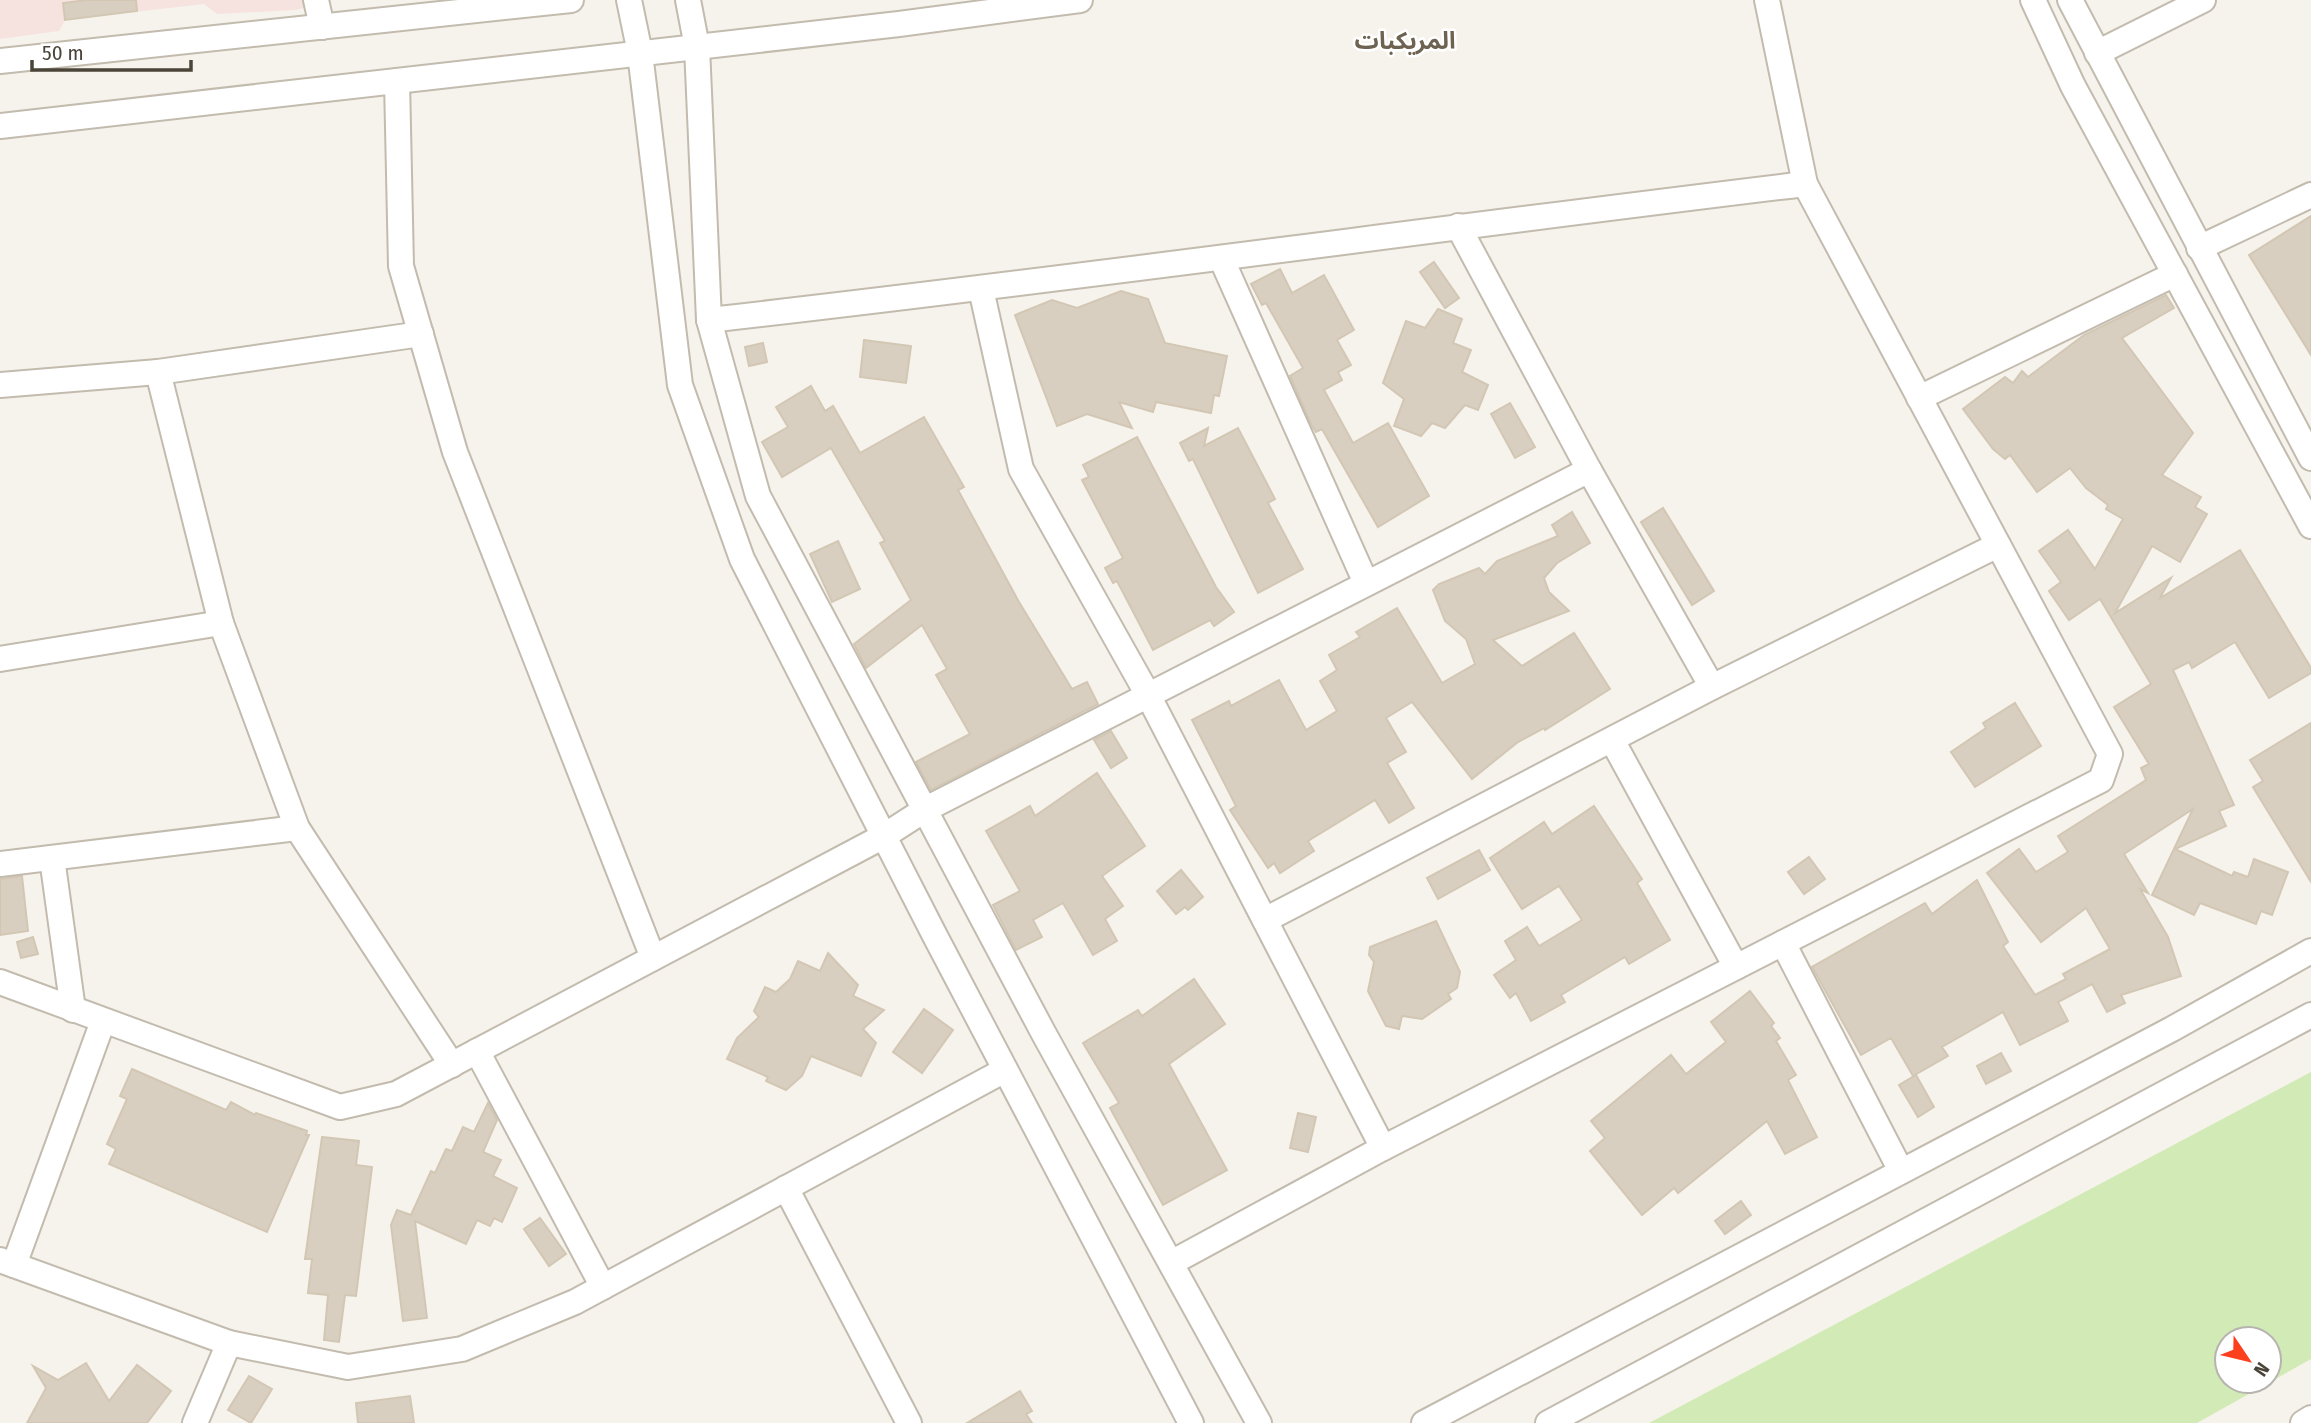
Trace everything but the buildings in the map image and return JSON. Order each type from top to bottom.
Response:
[{"type":"street","points":[[316,0],[323,27]]},
{"type":"street","points":[[0,61],[571,0]]},
{"type":"street","points":[[629,0],[640,53],[680,385],[742,559],[1005,1070],[1191,1423]]},
{"type":"street","points":[[688,0],[697,47],[709,320],[758,496],[1044,1034],[1259,1423]]},
{"type":"street","points":[[0,126],[697,47],[1080,0]]},
{"type":"street","points":[[1171,1263],[1383,1148],[2101,780],[2110,754],[1805,184],[1768,0]]},
{"type":"street","points":[[2033,0],[2073,86],[2311,526]]},
{"type":"street","points":[[2070,0],[2199,248],[2304,428],[2311,458]]},
{"type":"street","points":[[2097,53],[2203,0]]},
{"type":"street","points":[[397,81],[401,266],[455,452],[653,958]]},
{"type":"street","points":[[709,320],[1222,260],[1458,226],[1805,184]]},
{"type":"street","points":[[2199,248],[2311,195]]},
{"type":"street","points":[[1458,226],[1589,470],[1712,687]]},
{"type":"street","points":[[1222,260],[1366,583]]},
{"type":"street","points":[[1919,398],[2175,274]]},
{"type":"street","points":[[981,289],[1021,469],[1148,695],[1383,1148]]},
{"type":"street","points":[[0,385],[158,372],[421,334]]},
{"type":"street","points":[[158,372],[221,623],[297,828],[452,1065]]},
{"type":"street","points":[[0,982],[340,1107],[396,1094],[884,836],[926,809],[1589,470]]},
{"type":"street","points":[[1265,920],[1712,687],[1998,545]]},
{"type":"street","points":[[0,659],[221,623]]},
{"type":"street","points":[[1612,740],[1736,967]]},
{"type":"street","points":[[0,864],[297,828]]},
{"type":"street","points":[[52,858],[73,1010]]},
{"type":"street","points":[[1783,943],[1901,1171]]},
{"type":"street","points":[[1424,1423],[2172,1029],[2311,951]]},
{"type":"street","points":[[1548,1423],[2311,1015]]},
{"type":"street","points":[[103,1021],[7,1263],[229,1343],[348,1367],[462,1349],[575,1302],[1005,1070]]},
{"type":"street","points":[[477,1051],[603,1287]]},
{"type":"street","points":[[786,1188],[907,1422]]},
{"type":"street","points":[[195,1423],[229,1343]]},
{"type":"street","points":[[2303,1423],[2311,1418]]},
{"type":"shaded area","points":[[0,0],[331,0],[296,10],[217,14],[204,4],[65,20],[59,31],[0,39]]},
{"type":"green space","points":[[2311,1072],[2311,1359],[2283,1375],[2283,1325],[2213,1325],[2213,1395],[2247,1395],[2197,1423],[1649,1423]]},
{"type":"district","name":"المريكبات","points":[[1405,41]]}]
